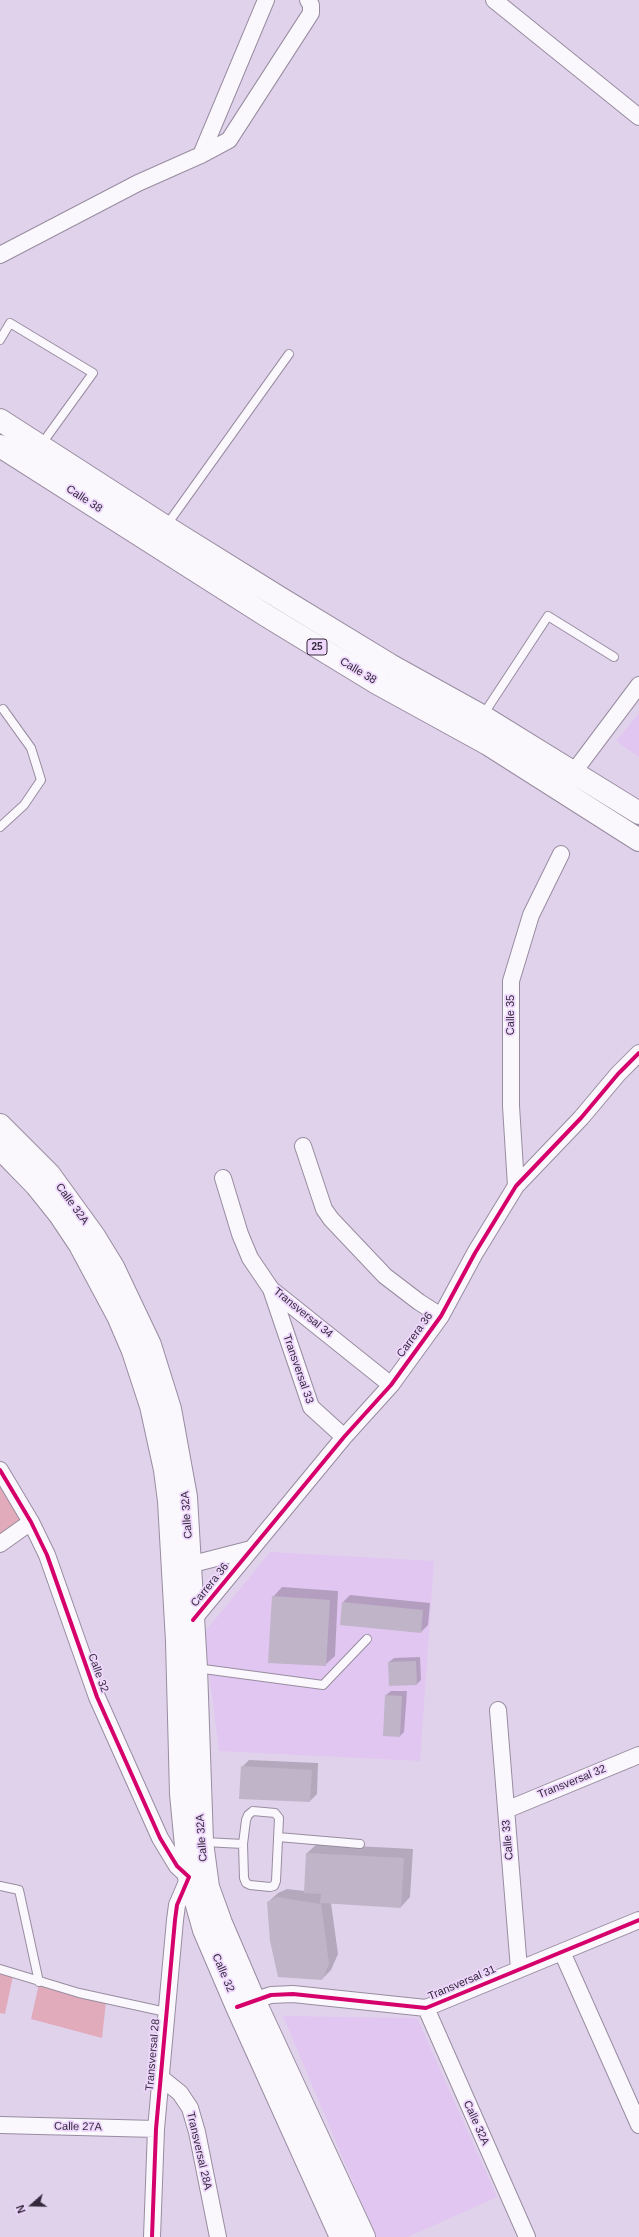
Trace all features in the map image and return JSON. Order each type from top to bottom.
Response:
[{"type":"main road","name":"Calle 38","points":[[0,420],[166,527],[390,665],[482,716],[639,813]]},
{"type":"main road","name":"Calle 38","points":[[0,446],[267,616],[377,683],[488,744],[639,840]]},
{"type":"main road","name":"Calle 32A","points":[[0,1125],[49,1174],[73,1205],[113,1267],[135,1310],[150,1345],[177,1436],[186,1497],[181,1567],[181,1794],[188,1877]]},
{"type":"main road","name":"Calle 32A","points":[[0,1148],[36,1185],[60,1215],[80,1245],[108,1296],[133,1351],[151,1406],[165,1470],[181,1567],[193,1620],[202,1842],[208,1887],[233,1953]]},
{"type":"main road","points":[[200,1793],[194,1819],[194,1859],[188,1877],[203,1896],[219,1932],[233,1953]]},
{"type":"main road","name":"Calle 32","points":[[188,1877],[204,1930],[246,2004],[364,2237]]},
{"type":"main road","name":"Calle 32","points":[[233,1953],[246,2004],[341,2237]]},
{"type":"street","points":[[201,155],[266,0]]},
{"type":"street","points":[[0,255],[138,183],[201,155],[229,140],[311,13],[308,0]]},
{"type":"street","points":[[494,0],[639,117]]},
{"type":"street","points":[[573,773],[639,686]]},
{"type":"street","name":"Calle 35","points":[[516,1186],[511,1106],[512,981],[531,915],[561,854]]},
{"type":"street","name":"Carrera 36","points":[[193,1620],[344,1438],[391,1385],[441,1316],[475,1252],[516,1186],[581,1118],[618,1074],[639,1053]]},
{"type":"street","points":[[304,1146],[324,1209],[331,1219],[385,1276],[419,1302],[441,1316]]},
{"type":"street","name":"Transversal 34","points":[[224,1178],[240,1234],[250,1258],[271,1289],[391,1385]]},
{"type":"street","name":"Transversal 33","points":[[271,1289],[311,1408],[344,1438]]},
{"type":"street","name":"Calle 32","points":[[0,1470],[31,1522],[47,1555],[97,1697],[160,1838],[177,1866],[188,1877]]},
{"type":"street","points":[[0,1544],[31,1522]]},
{"type":"street","name":"Carrera 36","points":[[181,1567],[211,1561],[251,1549]]},
{"type":"street","points":[[211,1561],[221,1569],[224,1582]]},
{"type":"street","name":"Calle 33","points":[[498,1710],[519,1969]]},
{"type":"street","name":"Transversal 32","points":[[506,1810],[639,1755]]},
{"type":"street","name":"Transversal 28","points":[[152,2237],[156,2129],[166,2012],[177,1905],[188,1877]]},
{"type":"street","name":"Transversal 31","points":[[246,2004],[271,1995],[293,1994],[426,2008],[639,1920]]},
{"type":"street","points":[[562,1952],[639,2124]]},
{"type":"street","name":"Calle 32A","points":[[426,2008],[527,2237]]},
{"type":"street","name":"Transversal 28A","points":[[160,2077],[180,2092],[190,2108],[197,2132],[218,2237]]},
{"type":"street","name":"Calle 27A","points":[[0,2125],[156,2129]]},
{"type":"lane","points":[[0,340],[10,323],[93,373],[40,446]]},
{"type":"lane","points":[[166,527],[289,354]]},
{"type":"lane","points":[[482,716],[548,616],[614,657]]},
{"type":"lane","points":[[0,827],[24,805],[41,780],[31,748],[3,709]]},
{"type":"lane","points":[[196,1668],[323,1685],[367,1639]]},
{"type":"lane","points":[[254,1811],[275,1813],[279,1818],[276,1881],[274,1886],[250,1885],[246,1883],[243,1844],[248,1814],[254,1811]]},
{"type":"lane","points":[[278,1836],[360,1844]]},
{"type":"lane","points":[[202,1842],[243,1844]]},
{"type":"lane","points":[[0,1886],[19,1890],[39,1982]]},
{"type":"lane","points":[[0,1969],[39,1982],[113,2002],[166,2012]]},
{"type":"shaded area","points":[[639,713],[639,757],[616,741]]},
{"type":"shaded area","points":[[0,1476],[31,1522],[0,1544]]},
{"type":"shaded area","points":[[270,1552],[434,1561],[420,1761],[219,1751],[204,1633]]},
{"type":"shaded area","points":[[0,1972],[13,1976],[5,2014],[0,2013]]},
{"type":"shaded area","points":[[39,1984],[106,2002],[102,2038],[31,2019]]},
{"type":"shaded area","points":[[283,2016],[417,2018],[497,2197],[408,2237],[376,2237]]},
{"type":"building","points":[[272,1596],[330,1600],[326,1666],[268,1663]]},
{"type":"building","points":[[342,1602],[423,1610],[421,1633],[340,1625]]},
{"type":"building","points":[[416,1661],[417,1685],[389,1686],[388,1662]]},
{"type":"building","points":[[385,1695],[402,1696],[400,1737],[383,1736]]},
{"type":"building","points":[[241,1766],[312,1770],[310,1802],[239,1799]]},
{"type":"building","points":[[306,1853],[404,1858],[401,1908],[321,1903],[329,1964],[322,1980],[278,1977],[270,1941],[267,1902],[277,1897],[320,1904],[321,1894],[304,1893]]},
{"type":"cycle path","points":[[193,1620],[344,1437],[391,1385],[441,1316],[475,1253],[516,1186],[581,1118],[618,1074],[639,1053]]},
{"type":"cycle path","points":[[0,1470],[31,1522],[47,1555],[97,1697],[160,1838],[177,1866],[189,1877],[177,1905],[175,1920],[156,2129],[152,2237]]},
{"type":"cycle path","points":[[237,2007],[271,1995],[293,1994],[426,2008],[639,1920]]}]
